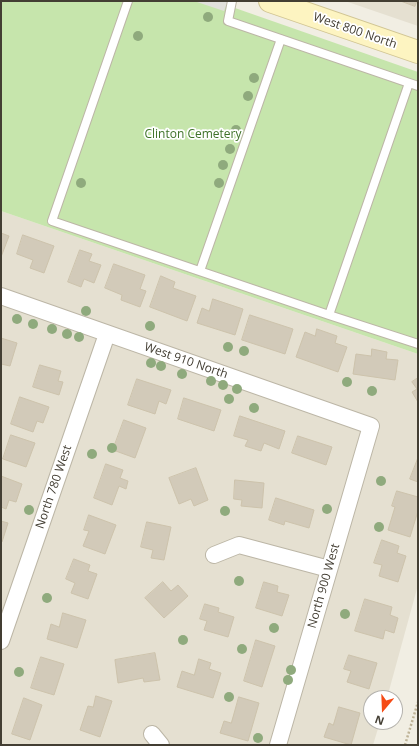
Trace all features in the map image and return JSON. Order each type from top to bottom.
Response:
[{"type":"street","name":"West 800 North","points":[[270,1],[418,52]]},
{"type":"street","name":"West 910 North","points":[[1,296],[371,426]]},
{"type":"street","name":"North 780 West","points":[[1,641],[107,334]]},
{"type":"street","name":"North 900 West","points":[[278,745],[371,426]]},
{"type":"street","points":[[214,555],[239,545],[329,570]]},
{"type":"lane","points":[[128,1],[52,221],[418,344]]},
{"type":"lane","points":[[232,1],[228,21],[418,86]]},
{"type":"lane","points":[[200,271],[281,39]]},
{"type":"lane","points":[[329,315],[409,83]]},
{"type":"path","points":[[405,745],[418,702]]},
{"type":"shaded area","points":[[194,1],[228,1],[224,11]]},
{"type":"shaded area","points":[[345,1],[418,1],[418,26]]},
{"type":"shaded area","points":[[1,211],[418,354],[418,585],[389,690],[363,690],[363,730],[378,730],[373,745],[1,745]]},
{"type":"green space","name":"Clinton Cemetery","points":[[1,1],[215,1],[418,72],[418,354],[1,211]]},
{"type":"building","points":[[401,1],[417,1],[415,6]]},
{"type":"building","points":[[1,233],[9,236],[1,257]]},
{"type":"building","points":[[23,235],[54,246],[44,273],[30,268],[33,260],[17,254]]},
{"type":"building","points":[[80,250],[92,254],[89,261],[101,265],[94,283],[84,279],[81,287],[68,282]]},
{"type":"building","points":[[114,264],[145,275],[140,289],[146,291],[140,307],[121,300],[122,295],[105,288]]},
{"type":"building","points":[[161,276],[175,282],[173,288],[196,296],[187,321],[150,307]]},
{"type":"building","points":[[213,299],[243,309],[235,335],[197,323],[202,308],[209,311]]},
{"type":"building","points":[[250,315],[293,329],[285,354],[242,340]]},
{"type":"building","points":[[317,329],[337,336],[335,343],[347,347],[338,372],[296,357],[305,332],[315,336]]},
{"type":"building","points":[[1,338],[17,343],[10,366],[1,364]]},
{"type":"building","points":[[372,349],[387,352],[386,359],[398,360],[395,380],[353,374],[356,354],[371,356]]},
{"type":"building","points":[[40,365],[61,371],[58,381],[63,382],[59,395],[33,387]]},
{"type":"building","points":[[418,378],[418,402],[412,392],[417,389],[412,382]]},
{"type":"building","points":[[137,379],[171,390],[166,404],[159,401],[155,414],[128,405]]},
{"type":"building","points":[[20,397],[49,407],[43,423],[37,421],[33,432],[11,424]]},
{"type":"building","points":[[184,398],[221,410],[214,431],[178,419]]},
{"type":"building","points":[[240,416],[285,431],[279,449],[264,443],[261,451],[245,446],[248,440],[234,436]]},
{"type":"building","points":[[124,420],[146,428],[135,458],[113,450]]},
{"type":"building","points":[[11,435],[35,443],[26,467],[3,459]]},
{"type":"building","points":[[298,436],[332,447],[326,465],[292,453]]},
{"type":"building","points":[[418,458],[418,482],[410,479]]},
{"type":"building","points":[[106,464],[123,470],[120,478],[128,481],[126,489],[119,486],[112,505],[94,498]]},
{"type":"building","points":[[196,468],[208,500],[194,506],[191,499],[179,504],[169,478]]},
{"type":"building","points":[[1,476],[22,484],[16,502],[9,500],[6,509],[1,507]]},
{"type":"building","points":[[235,480],[264,483],[262,508],[241,506],[242,500],[234,499]]},
{"type":"building","points":[[397,491],[418,497],[418,511],[410,537],[388,530],[395,507],[392,506]]},
{"type":"building","points":[[276,498],[314,510],[309,528],[285,521],[284,525],[269,520]]},
{"type":"building","points":[[89,515],[116,525],[105,554],[83,546],[89,531],[84,530]]},
{"type":"building","points":[[1,521],[8,523],[2,542],[1,542]]},
{"type":"building","points":[[147,522],[171,527],[164,560],[151,558],[153,550],[141,547]]},
{"type":"building","points":[[382,540],[399,546],[397,553],[406,556],[398,582],[379,576],[382,565],[374,563]]},
{"type":"building","points":[[74,559],[90,565],[88,571],[97,574],[88,599],[71,593],[75,583],[66,579]]},
{"type":"building","points":[[163,582],[171,591],[178,585],[188,596],[164,618],[145,598]]},
{"type":"building","points":[[264,582],[278,586],[277,592],[289,595],[282,616],[256,608]]},
{"type":"building","points":[[365,599],[392,607],[390,615],[398,618],[394,633],[385,630],[383,639],[355,631]]},
{"type":"building","points":[[205,604],[219,608],[218,612],[234,617],[228,637],[204,630],[207,621],[200,619]]},
{"type":"building","points":[[63,613],[86,620],[77,648],[47,639],[51,624],[59,627]]},
{"type":"building","points":[[256,640],[275,646],[262,687],[244,681]]},
{"type":"building","points":[[155,653],[160,680],[144,682],[143,678],[118,683],[115,660]]},
{"type":"building","points":[[349,655],[377,663],[369,689],[347,682],[351,671],[344,669]]},
{"type":"building","points":[[41,657],[64,664],[54,695],[31,688]]},
{"type":"building","points":[[199,659],[211,663],[209,669],[221,673],[213,698],[177,687],[182,671],[194,675]]},
{"type":"building","points":[[96,696],[112,701],[100,737],[80,730],[88,706],[93,707]]},
{"type":"building","points":[[239,697],[259,703],[248,741],[220,733],[224,721],[231,723]]},
{"type":"building","points":[[24,698],[42,705],[30,740],[12,734]]},
{"type":"building","points":[[339,707],[360,713],[351,745],[324,737],[329,723],[333,725]]}]
